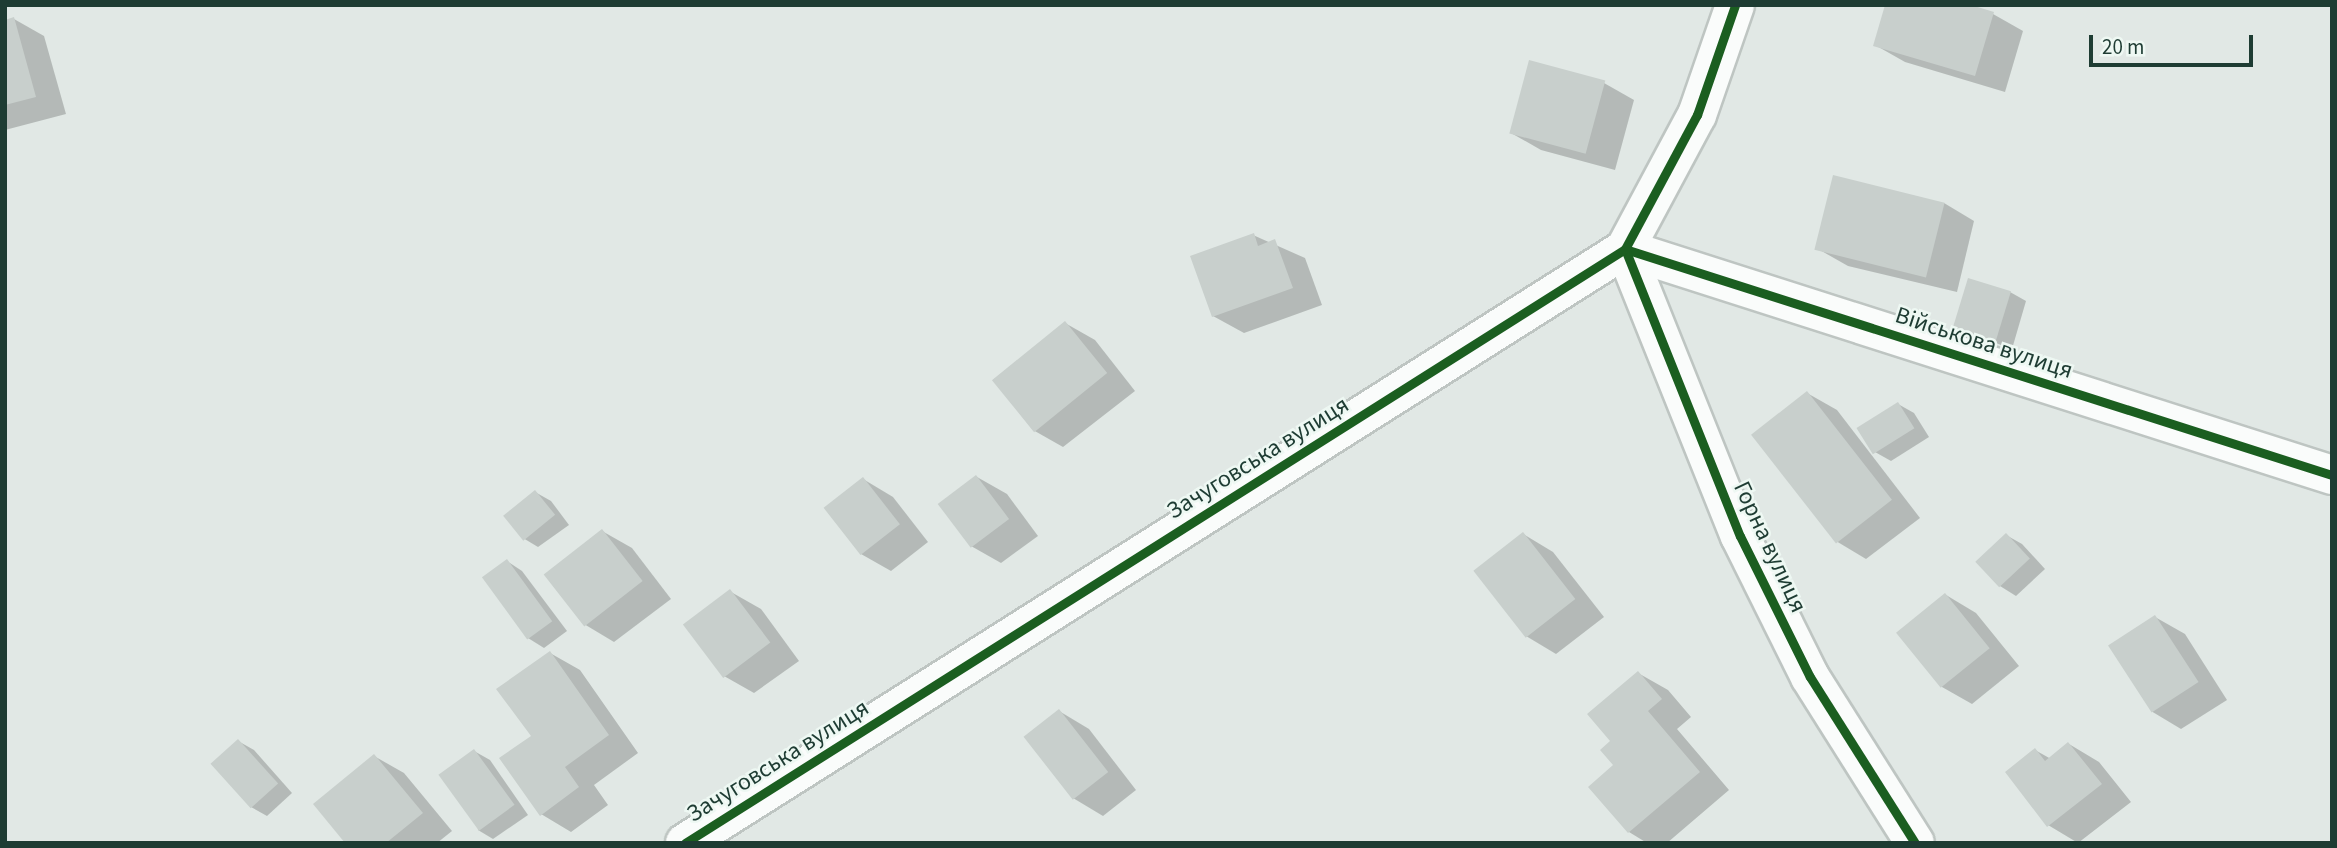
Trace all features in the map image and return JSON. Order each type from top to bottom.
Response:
[{"type":"street","name":"Зачуговська вулиця","points":[[685,843],[1625,249],[1697,115],[1735,5]]},
{"type":"street","name":"Військова вулиця","points":[[1625,249],[2332,475]]},
{"type":"street","name":"Горна вулиця","points":[[1625,249],[1740,536],[1810,677],[1915,843]]},
{"type":"building","points":[[1885,5],[1971,5],[1994,12],[1975,76],[1873,46]]},
{"type":"building","points":[[14,17],[36,97],[5,105],[5,20]]},
{"type":"building","points":[[1529,60],[1605,80],[1586,154],[1509,133]]},
{"type":"building","points":[[1833,175],[1945,203],[1926,278],[1814,250]]},
{"type":"building","points":[[1254,233],[1258,246],[1275,239],[1293,288],[1212,317],[1190,256]]},
{"type":"building","points":[[1968,278],[2011,291],[1996,342],[1953,329]]},
{"type":"building","points":[[1065,321],[1107,373],[1034,432],[992,380]]},
{"type":"building","points":[[1807,391],[1892,500],[1836,543],[1751,435]]},
{"type":"building","points":[[1898,402],[1914,428],[1873,454],[1856,428]]},
{"type":"building","points":[[976,475],[1009,519],[971,548],[938,504]]},
{"type":"building","points":[[863,477],[900,524],[861,555],[824,508]]},
{"type":"building","points":[[535,490],[555,515],[523,541],[503,516]]},
{"type":"building","points":[[602,529],[643,581],[584,627],[544,575]]},
{"type":"building","points":[[1523,532],[1575,599],[1526,638],[1473,571]]},
{"type":"building","points":[[2006,533],[2030,559],[1999,587],[1975,562]]},
{"type":"building","points":[[507,559],[552,621],[527,640],[482,577]]},
{"type":"building","points":[[730,589],[770,643],[723,678],[683,625]]},
{"type":"building","points":[[1945,593],[1990,648],[1941,688],[1896,633]]},
{"type":"building","points":[[2155,615],[2199,682],[2152,713],[2108,645]]},
{"type":"building","points":[[550,651],[609,735],[565,767],[579,787],[540,816],[499,758],[531,736],[496,689]]},
{"type":"building","points":[[1638,671],[1662,699],[1648,711],[1700,772],[1628,833],[1588,787],[1613,765],[1600,750],[1610,741],[1587,714]]},
{"type":"building","points":[[1059,709],[1108,772],[1073,800],[1024,737]]},
{"type":"building","points":[[238,739],[278,784],[251,808],[211,764]]},
{"type":"building","points":[[2068,742],[2102,784],[2047,827],[2005,772],[2035,748],[2045,761]]},
{"type":"building","points":[[474,749],[515,805],[479,831],[438,775]]},
{"type":"building","points":[[374,754],[423,813],[386,843],[345,843],[313,804]]},
{"type":"cycle path","points":[[685,843],[1625,249],[1697,115],[1735,5]]},
{"type":"cycle path","points":[[1625,249],[2332,475]]},
{"type":"cycle path","points":[[1625,249],[1740,536],[1810,677],[1915,843]]}]
